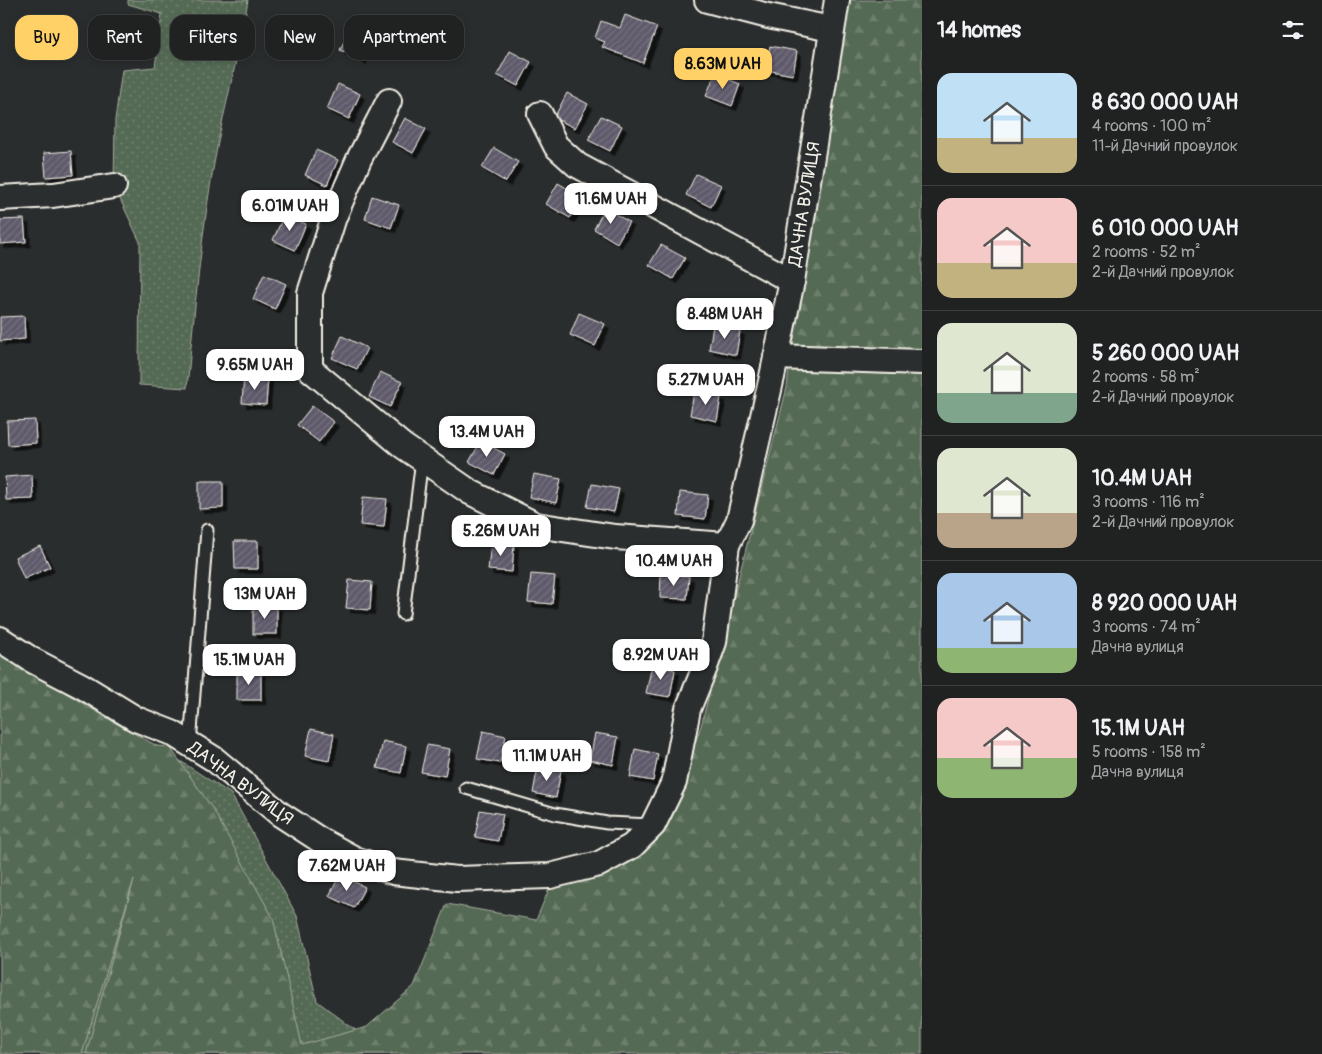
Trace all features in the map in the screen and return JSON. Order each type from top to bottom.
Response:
[{"type":"street","points":[[706,0],[768,16],[831,29]]},
{"type":"street","name":"ДАЧНА ВУЛИЦЯ","points":[[0,639],[32,660],[82,686],[136,719],[172,733],[214,759],[280,814],[320,840],[355,858],[393,872],[457,879],[550,876],[600,864],[632,846],[653,825],[674,782],[688,710],[714,642],[727,544],[739,520],[792,281],[837,0]]},
{"type":"street","points":[[389,101],[358,159],[334,217],[310,293],[310,369],[403,446],[470,492],[536,525],[615,537],[727,544]]},
{"type":"street","points":[[540,114],[556,146],[577,165],[792,281]]},
{"type":"street","points":[[0,198],[53,195],[114,186]]},
{"type":"street","points":[[776,357],[922,362]]},
{"type":"lane","points":[[403,614],[422,459]]},
{"type":"lane","points":[[190,744],[207,530]]},
{"type":"lane","points":[[466,788],[555,814],[607,823],[653,825]]},
{"type":"green space","points":[[128,0],[248,0],[245,15],[170,15],[170,60],[236,60],[218,142],[208,203],[199,265],[187,388],[139,385],[140,242],[114,186],[115,120],[122,70],[155,67],[156,60],[160,60],[162,14],[128,4]]},
{"type":"green space","points":[[848,0],[922,0],[922,1054],[86,1054],[134,879],[82,1054],[0,1054],[0,648],[13,661],[112,721],[157,746],[170,747],[214,811],[273,918],[302,1045],[367,1027],[414,986],[447,904],[536,920],[552,882],[601,870],[676,797],[701,726],[787,387],[805,253]]},
{"type":"green space","points":[[157,746],[231,794],[297,916],[317,1001],[387,1054],[70,1054]]},
{"type":"building","points":[[625,15],[657,27],[643,63],[602,47],[605,42],[595,38],[601,21],[620,28]]},
{"type":"building","points":[[344,42],[344,52],[340,50]]},
{"type":"building","points":[[770,46],[797,51],[793,75],[766,70]]},
{"type":"building","points":[[510,51],[531,62],[518,86],[497,75]]},
{"type":"building","points":[[715,74],[740,84],[732,106],[706,96]]},
{"type":"building","points":[[338,84],[360,94],[349,119],[327,109]]},
{"type":"building","points":[[567,93],[588,104],[575,128],[554,118]]},
{"type":"building","points":[[601,116],[622,126],[610,151],[588,140]]},
{"type":"building","points":[[405,118],[426,129],[413,153],[392,142]]},
{"type":"building","points":[[494,148],[518,162],[506,182],[482,168]]},
{"type":"building","points":[[316,150],[338,160],[327,185],[305,175]]},
{"type":"building","points":[[71,151],[73,175],[46,177],[44,153]]},
{"type":"building","points":[[696,174],[721,185],[711,207],[686,195]]},
{"type":"building","points":[[558,183],[582,197],[570,218],[546,204]]},
{"type":"building","points":[[372,196],[399,205],[391,228],[365,219]]},
{"type":"building","points":[[605,208],[629,222],[617,243],[594,229]]},
{"type":"building","points":[[284,215],[306,224],[295,250],[273,240]]},
{"type":"building","points":[[24,219],[26,242],[0,244],[0,220]]},
{"type":"building","points":[[661,245],[685,258],[673,279],[649,265]]},
{"type":"building","points":[[264,274],[286,284],[275,309],[253,299]]},
{"type":"building","points":[[579,313],[605,324],[595,346],[570,335]]},
{"type":"building","points":[[24,316],[25,339],[0,341],[0,317]]},
{"type":"building","points":[[713,326],[740,331],[736,355],[709,349]]},
{"type":"building","points":[[342,336],[367,348],[357,369],[332,358]]},
{"type":"building","points":[[380,372],[402,382],[390,407],[369,397]]},
{"type":"building","points":[[244,376],[268,378],[266,405],[242,403]]},
{"type":"building","points":[[694,392],[721,397],[717,421],[690,415]]},
{"type":"building","points":[[312,406],[334,422],[319,442],[297,425]]},
{"type":"building","points":[[35,420],[36,443],[8,445],[7,421]]},
{"type":"building","points":[[481,441],[505,454],[494,475],[469,462]]},
{"type":"building","points":[[534,474],[561,479],[556,503],[529,497]]},
{"type":"building","points":[[32,475],[33,499],[6,500],[5,477]]},
{"type":"building","points":[[199,481],[223,481],[223,508],[199,509]]},
{"type":"building","points":[[592,484],[619,489],[614,512],[587,507]]},
{"type":"building","points":[[680,492],[708,495],[705,519],[678,516]]},
{"type":"building","points":[[363,497],[387,499],[384,527],[360,525]]},
{"type":"building","points":[[234,541],[258,541],[258,569],[235,569]]},
{"type":"building","points":[[491,542],[514,544],[512,572],[488,570]]},
{"type":"building","points":[[40,546],[50,567],[24,579],[15,557]]},
{"type":"building","points":[[531,574],[555,576],[552,604],[528,602]]},
{"type":"building","points":[[661,574],[689,576],[687,599],[660,598]]},
{"type":"building","points":[[349,580],[372,582],[370,610],[346,608]]},
{"type":"building","points":[[253,606],[277,606],[277,634],[253,634]]},
{"type":"building","points":[[652,665],[675,670],[670,697],[646,693]]},
{"type":"building","points":[[237,672],[261,672],[261,700],[237,700]]},
{"type":"building","points":[[311,729],[334,734],[329,761],[305,756]]},
{"type":"building","points":[[483,731],[506,736],[500,763],[477,759]]},
{"type":"building","points":[[595,733],[618,737],[613,765],[590,760]]},
{"type":"building","points":[[383,741],[406,746],[401,773],[377,768]]},
{"type":"building","points":[[427,745],[450,749],[445,776],[421,772]]},
{"type":"building","points":[[635,749],[658,754],[653,781],[630,777]]},
{"type":"building","points":[[538,766],[561,770],[556,798],[533,793]]},
{"type":"building","points":[[480,810],[503,814],[498,841],[475,837]]},
{"type":"building","points":[[340,875],[365,887],[354,908],[329,896]]}]
